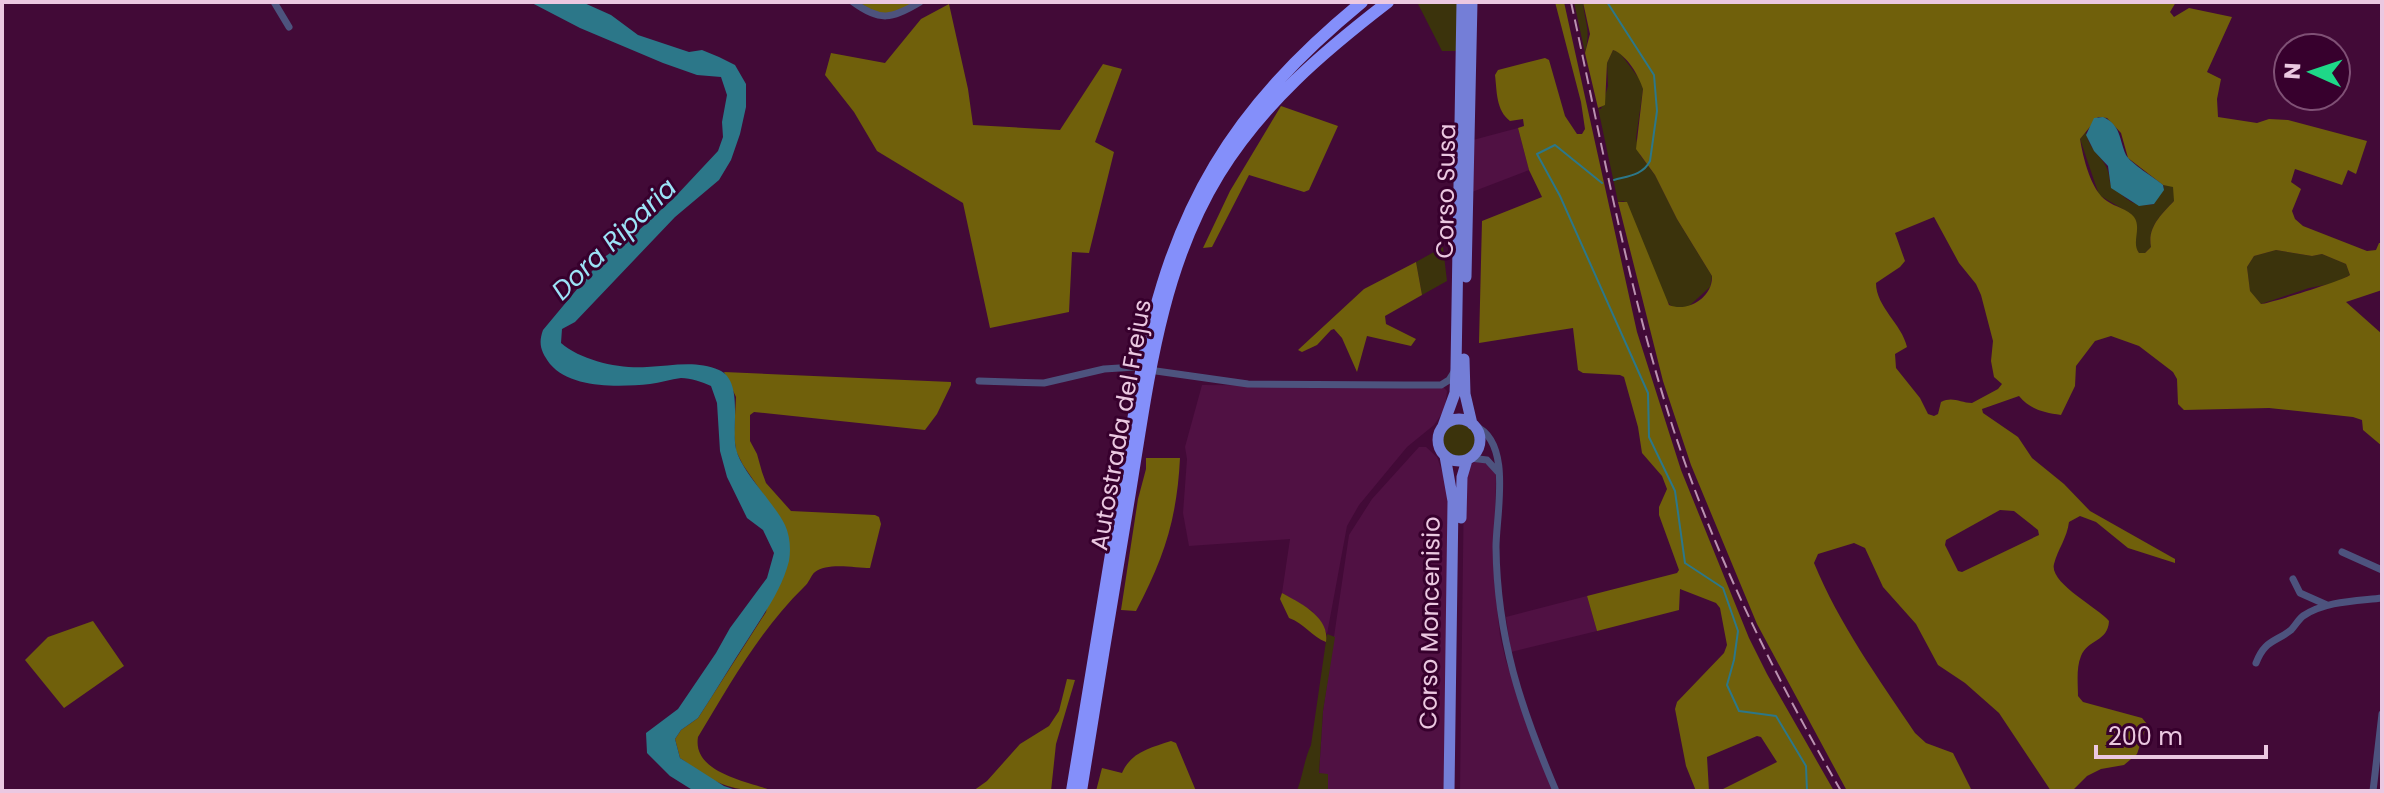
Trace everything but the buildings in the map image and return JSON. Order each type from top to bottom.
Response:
[{"type":"highway","name":"Autostrada del Frejus","points":[[1072,791],[1141,372],[1168,263],[1203,183],[1243,122],[1293,65],[1362,2]]},
{"type":"highway","name":"Autostrada del Frejus","points":[[1081,791],[1150,367],[1167,294],[1189,233],[1219,174],[1260,117],[1308,67],[1388,2]]},
{"type":"main road","name":"Corso Susa","points":[[1460,382],[1456,368],[1462,2]]},
{"type":"main road","name":"Corso Susa","points":[[1460,382],[1472,2]]},
{"type":"main road","points":[[1460,382],[1480,442],[1469,459],[1457,461],[1445,456],[1438,445],[1440,431],[1460,382]]},
{"type":"main road","points":[[1443,426],[1461,419],[1473,425]]},
{"type":"main road","name":"Corso Moncenisio","points":[[1445,456],[1453,512],[1449,791]]},
{"type":"main road","name":"Corso Moncenisio","points":[[1457,791],[1461,488],[1469,459]]},
{"type":"street","points":[[274,2],[289,27]]},
{"type":"street","points":[[853,2],[880,18],[895,15],[920,2]]},
{"type":"street","points":[[979,381],[1044,383],[1104,369],[1135,367]]},
{"type":"street","points":[[1441,385],[1452,378],[1456,368]]},
{"type":"street","points":[[1156,371],[1248,384],[1441,385],[1448,388],[1452,405]]},
{"type":"street","points":[[1473,425],[1491,442],[1498,462],[1496,570],[1505,648],[1539,753],[1556,791]]},
{"type":"street","points":[[1469,459],[1482,458],[1492,463],[1499,477]]},
{"type":"street","points":[[2342,552],[2382,570]]},
{"type":"street","points":[[2293,579],[2300,593],[2327,605]]},
{"type":"street","points":[[2256,663],[2261,651],[2272,640],[2290,630],[2303,616],[2327,605],[2382,598]]},
{"type":"street","points":[[2373,791],[2382,714]]},
{"type":"shaded area","points":[[530,2],[582,2],[611,15],[638,35],[689,52],[702,50],[735,65],[746,84],[746,107],[740,134],[731,160],[719,180],[675,217],[575,322],[562,329],[561,343],[580,355],[613,365],[692,364],[710,367],[727,376],[732,384],[736,449],[744,468],[785,525],[790,543],[789,561],[772,600],[705,708],[675,739],[680,758],[724,786],[739,791],[694,791],[670,776],[647,753],[646,733],[678,709],[730,628],[767,578],[774,553],[763,530],[747,518],[727,477],[720,451],[717,403],[711,386],[681,378],[625,386],[583,382],[559,372],[550,364],[541,344],[543,330],[603,258],[626,242],[674,198],[718,151],[723,137],[722,122],[727,95],[721,77],[697,75],[663,63],[580,28]]},
{"type":"shaded area","points":[[858,2],[921,2],[884,17]]},
{"type":"shaded area","points":[[1417,2],[1457,2],[1457,51],[1442,51]]},
{"type":"shaded area","points":[[1555,2],[1564,2],[1637,332],[1681,470],[1749,638],[1834,791],[1719,791],[1777,762],[1761,737],[1757,736],[1707,757],[1709,791],[1696,791],[1686,766],[1675,709],[1677,702],[1724,653],[1727,645],[1720,608],[1716,603],[1680,589],[1679,610],[1597,631],[1587,596],[1679,570],[1659,515],[1667,489],[1662,476],[1642,453],[1624,377],[1578,370],[1573,328],[1479,343],[1482,221],[1542,197],[1529,170],[1518,128],[1524,126],[1523,119],[1510,121],[1500,106],[1495,75],[1498,70],[1545,58],[1549,60],[1565,116],[1577,134],[1582,134],[1585,129]]},
{"type":"shaded area","points":[[1574,2],[1583,2],[1588,32],[1585,53]]},
{"type":"shaded area","points":[[1583,2],[2176,2],[2170,12],[2174,17],[2189,8],[2232,17],[2207,72],[2221,79],[2217,99],[2218,117],[2257,123],[2269,119],[2288,120],[2367,141],[2356,174],[2348,170],[2342,185],[2295,169],[2291,182],[2301,189],[2292,211],[2303,226],[2367,251],[2376,250],[2382,243],[2382,290],[2346,302],[2382,334],[2382,446],[2363,430],[2362,420],[2353,417],[2269,408],[2184,410],[2178,404],[2177,379],[2173,372],[2139,346],[2111,336],[2095,341],[2076,366],[2075,386],[2061,415],[2038,410],[2019,396],[1982,409],[1983,413],[2018,437],[2032,458],[2090,511],[2175,559],[2175,563],[2128,548],[2096,522],[2080,516],[2069,522],[2054,564],[2054,571],[2066,587],[2109,621],[2102,637],[2088,646],[2081,656],[2078,696],[2083,702],[2142,718],[2147,724],[2137,754],[2124,765],[2101,769],[2087,776],[2072,791],[2051,791],[1999,713],[1965,683],[1938,665],[1916,624],[1883,587],[1865,548],[1854,543],[1818,554],[1814,563],[1824,586],[1860,651],[1915,733],[1926,743],[1953,753],[1972,791],[1847,791],[1757,624],[1691,465],[1663,381],[1618,202],[1627,202],[1669,305],[1684,307],[1704,297],[1712,276],[1677,219],[1655,175],[1636,149],[1643,89],[1632,66],[1613,50],[1607,63],[1605,105],[1598,108],[1585,53],[1590,34]],"holes":[[[2098,117],[2107,118],[2121,133],[2128,158],[2163,185],[2173,187],[2174,201],[2156,221],[2151,233],[2151,247],[2145,253],[2139,253],[2137,249],[2134,217],[2107,201],[2096,190],[2080,139]],[[1934,217],[1959,263],[1976,284],[1993,341],[1991,361],[1994,377],[2002,384],[1972,403],[1945,400],[1934,416],[1928,414],[1920,398],[1896,368],[1895,354],[1907,347],[1877,292],[1876,283],[1905,261],[1895,233]],[[2276,250],[2312,256],[2322,254],[2346,264],[2350,275],[2261,304],[2250,291],[2247,267],[2254,256]],[[2000,510],[2014,511],[2038,530],[2039,535],[1962,572],[1958,571],[1945,545],[1946,540]]]},
{"type":"shaded area","points":[[949,4],[973,125],[1060,130],[1103,64],[1122,69],[1095,142],[1114,152],[1089,253],[1072,252],[1069,312],[990,328],[963,203],[877,151],[854,112],[825,75],[831,53],[885,63],[921,19]]},
{"type":"shaded area","points":[[1613,50],[1620,53],[1641,81],[1643,89],[1636,138],[1640,155],[1655,175],[1677,219],[1712,276],[1710,287],[1687,308],[1673,308],[1665,299],[1624,201],[1618,202],[1598,108],[1601,109],[1608,86],[1607,63]]},
{"type":"shaded area","points":[[1281,106],[1338,126],[1309,190],[1304,192],[1249,175],[1212,247],[1203,248],[1230,191]]},
{"type":"shaded area","points":[[2103,117],[2116,128],[2128,158],[2163,185],[2164,190],[2154,204],[2139,206],[2111,188],[2108,166],[2094,151],[2086,135],[2094,118]]},
{"type":"shaded area","points":[[1518,128],[1529,170],[1472,192],[1473,140]]},
{"type":"shaded area","points":[[2086,132],[2091,146],[2106,167],[2110,183],[2129,201],[2140,205],[2154,204],[2163,185],[2174,186],[2174,201],[2156,221],[2151,233],[2151,247],[2145,253],[2139,253],[2134,246],[2136,240],[2131,214],[2099,195],[2080,139]]},
{"type":"shaded area","points":[[1443,247],[1447,281],[1422,295],[1416,262]]},
{"type":"shaded area","points":[[2276,250],[2312,256],[2322,254],[2346,264],[2350,275],[2335,283],[2261,304],[2250,292],[2247,267],[2254,256]]},
{"type":"shaded area","points":[[1416,262],[1422,295],[1385,316],[1386,324],[1416,339],[1411,346],[1367,336],[1357,372],[1342,338],[1334,329],[1317,345],[1302,352],[1298,350],[1364,289]]},
{"type":"shaded area","points":[[724,372],[951,382],[937,414],[925,430],[754,412],[750,415],[750,441],[766,483],[791,511],[875,515],[881,524],[870,568],[834,566],[814,573],[760,639],[698,737],[699,749],[713,768],[774,791],[734,788],[704,775],[680,758],[675,739],[681,730],[698,718],[766,612],[785,526],[736,451],[736,397]]},
{"type":"shaded area","points":[[1202,385],[1443,387],[1447,391],[1445,409],[1434,425],[1407,447],[1359,505],[1347,526],[1327,634],[1312,611],[1282,593],[1290,539],[1189,546],[1183,513],[1185,447]]},
{"type":"shaded area","points":[[1458,424],[1470,429],[1475,441],[1470,453],[1458,458],[1446,453],[1441,441],[1446,429]]},
{"type":"shaded area","points":[[1419,447],[1426,447],[1437,457],[1448,488],[1445,791],[1328,791],[1328,774],[1319,774],[1323,711],[1349,535],[1372,499]]},
{"type":"shaded area","points":[[1146,458],[1180,458],[1176,500],[1167,538],[1146,592],[1136,611],[1121,610],[1138,499],[1146,469]]},
{"type":"shaded area","points":[[1484,462],[1496,474],[1494,577],[1500,636],[1506,661],[1553,791],[1460,791],[1464,481],[1471,464]]},
{"type":"shaded area","points":[[1282,593],[1319,618],[1326,633],[1326,642],[1289,618],[1280,599]]},
{"type":"shaded area","points":[[1587,596],[1597,631],[1511,652],[1506,617]]},
{"type":"shaded area","points":[[93,621],[124,666],[64,708],[25,660],[48,637]]},
{"type":"shaded area","points":[[1327,634],[1335,637],[1323,711],[1319,773],[1328,774],[1328,791],[1297,791],[1311,745]]},
{"type":"shaded area","points":[[1067,679],[1075,680],[1056,744],[1051,791],[973,791],[987,781],[1020,744],[1049,726],[1059,711]]},
{"type":"shaded area","points":[[1171,741],[1176,743],[1196,791],[1096,791],[1102,768],[1122,773],[1136,755]]},
{"type":"waterway","points":[[1607,2],[1654,75],[1657,111],[1647,166],[1630,176],[1614,180]]},
{"type":"waterway","points":[[1602,183],[1555,145],[1537,154],[1560,196],[1648,393],[1649,437],[1675,491],[1685,563],[1723,588],[1738,631],[1727,685],[1739,711],[1776,716],[1806,766],[1807,791]]},
{"type":"railway","points":[[1571,2],[1629,270],[1673,428],[1727,569],[1792,703],[1841,791]]},
{"type":"water label","name":"Dora Riparia","points":[[614,239]]}]
